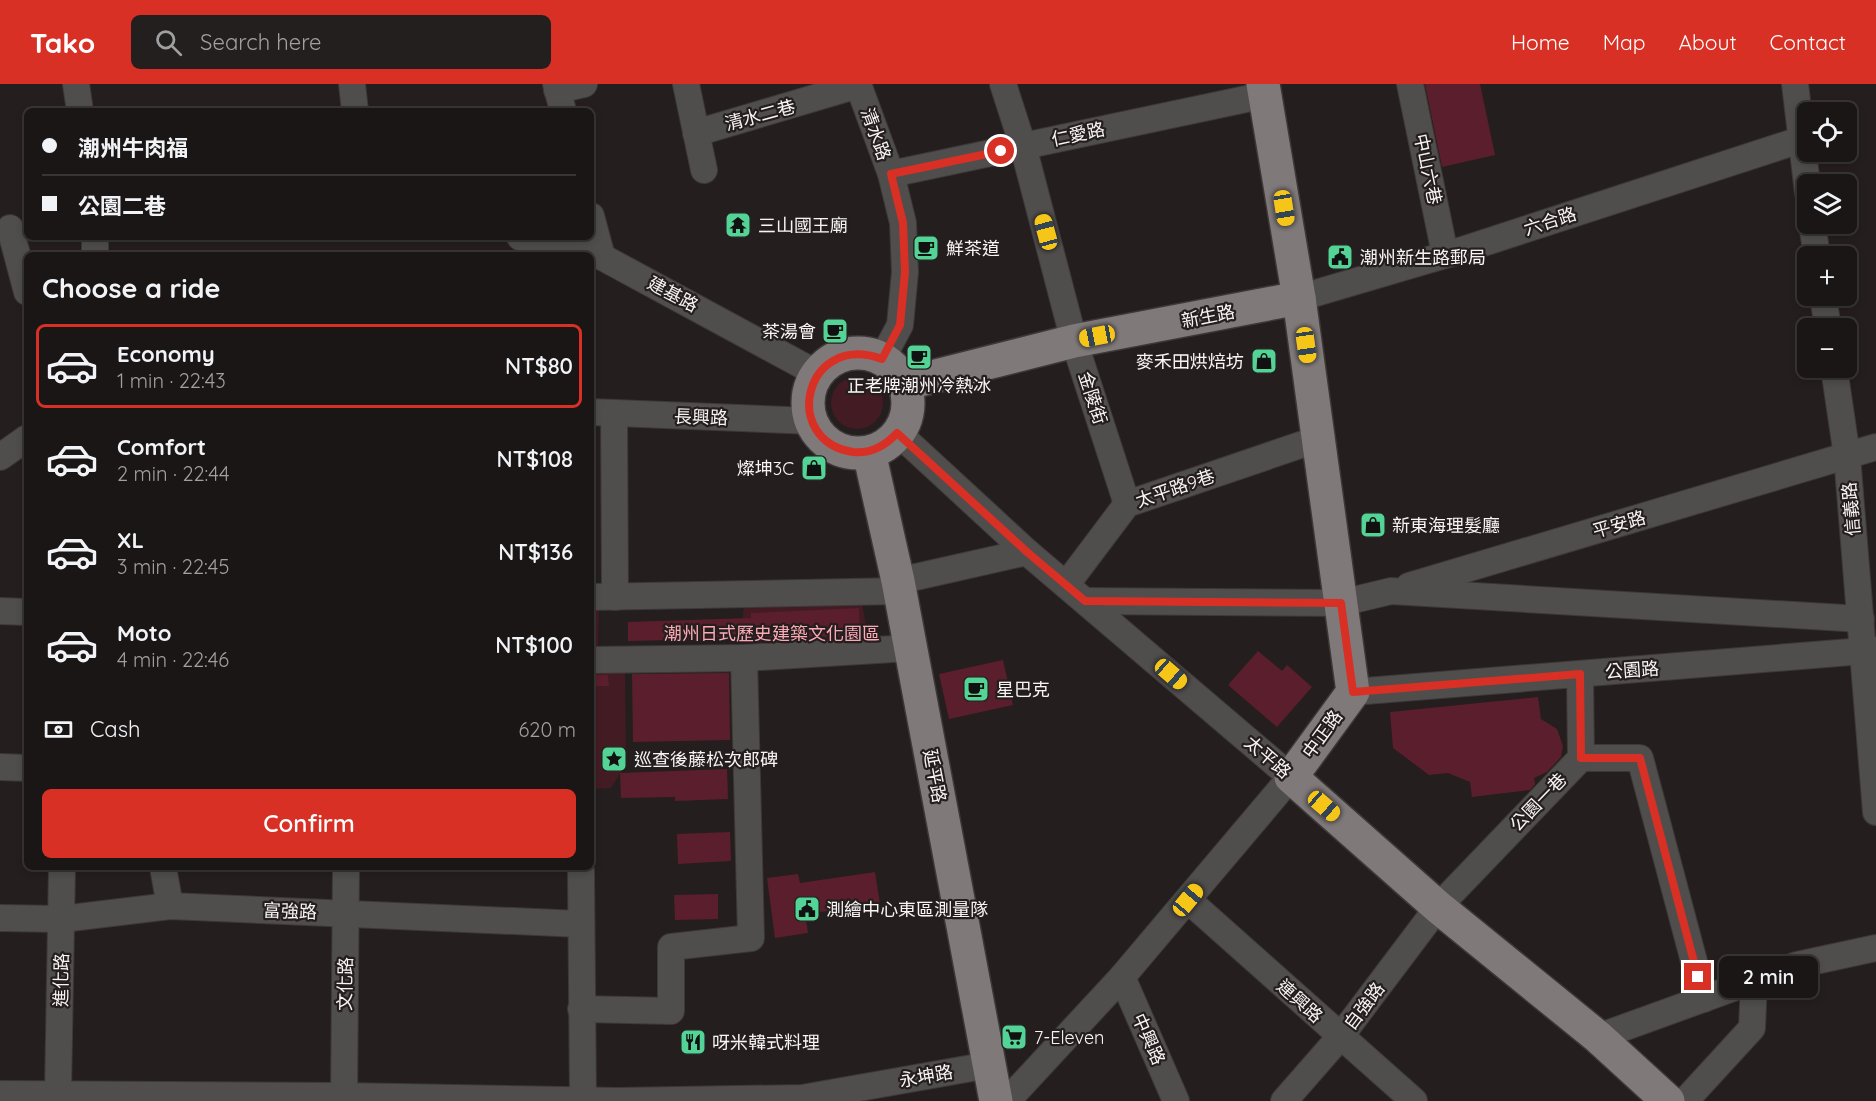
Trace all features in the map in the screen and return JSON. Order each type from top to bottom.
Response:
[{"type":"main road","points":[[1264,89],[1299,298]]},
{"type":"main road","name":"新生路","points":[[904,384],[1074,341],[1299,298]]},
{"type":"main road","name":"中正路","points":[[1291,777],[1353,692],[1299,298]]},
{"type":"main road","points":[[868,354],[882,359],[895,370],[904,384],[908,398],[907,413],[897,433],[882,446],[869,452],[843,450],[830,444],[819,434],[812,422],[809,397],[818,374],[828,363],[847,355],[868,354]]},
{"type":"main road","name":"延平路","points":[[869,452],[899,586],[996,1101]]},
{"type":"main road","name":"太平路","points":[[1291,777],[1438,908],[1598,1036],[1668,1101]]},
{"type":"street","points":[[76,84],[80,108]]},
{"type":"street","points":[[352,84],[355,108]]},
{"type":"street","points":[[559,95],[584,84]]},
{"type":"street","points":[[686,84],[704,170]]},
{"type":"street","name":"金陵街","points":[[1003,84],[1023,146],[1074,341],[1127,504]]},
{"type":"street","name":"中山六巷","points":[[1410,84],[1445,254]]},
{"type":"street","points":[[1795,84],[1797,106]]},
{"type":"street","name":"清水二巷","points":[[696,133],[858,85]]},
{"type":"street","name":"清水路","points":[[858,85],[891,174],[903,223],[905,272],[900,325],[882,359]]},
{"type":"street","name":"仁愛路","points":[[891,174],[1023,146],[1264,89]]},
{"type":"street","name":"六合路","points":[[1299,298],[1445,254],[1797,141]]},
{"type":"street","points":[[594,227],[602,256]]},
{"type":"street","points":[[12,228],[24,279]]},
{"type":"street","name":"建基路","points":[[557,240],[591,252]]},
{"type":"street","name":"建基路","points":[[594,253],[818,374]]},
{"type":"street","name":"信義路","points":[[1835,378],[1847,456],[1861,619],[1870,651],[1876,812]]},
{"type":"street","points":[[603,413],[603,597],[899,586],[1027,552]]},
{"type":"street","name":"長興路","points":[[603,413],[812,422]]},
{"type":"street","name":"太平路","points":[[897,433],[1027,552],[1291,777]]},
{"type":"street","name":"太平路9巷","points":[[1075,593],[1127,504],[1318,439]]},
{"type":"street","points":[[0,457],[24,440]]},
{"type":"street","name":"平安路","points":[[1391,591],[1876,447]]},
{"type":"street","points":[[1075,593],[1341,603],[1391,591],[1861,619]]},
{"type":"street","points":[[0,611],[24,612]]},
{"type":"street","points":[[594,660],[744,658],[910,648]]},
{"type":"street","name":"公園路","points":[[1353,692],[1870,651]]},
{"type":"street","points":[[581,1009],[671,1011],[672,947],[751,938],[744,658]]},
{"type":"street","name":"公園一巷","points":[[1438,908],[1581,758],[1580,674]]},
{"type":"street","points":[[1581,758],[1640,758],[1704,999]]},
{"type":"street","points":[[0,767],[24,768]]},
{"type":"street","name":"中正路","points":[[1007,1101],[1122,976],[1291,777]]},
{"type":"street","name":"進化路","points":[[58,1093],[62,870]]},
{"type":"street","points":[[164,870],[170,906]]},
{"type":"street","name":"文化路","points":[[344,1098],[346,870]]},
{"type":"street","points":[[582,871],[580,924],[583,1101]]},
{"type":"street","name":"連興路","points":[[1188,900],[1414,1101]]},
{"type":"street","name":"富強路","points":[[0,918],[62,919],[170,906],[580,924]]},
{"type":"street","name":"自強路","points":[[1284,1101],[1340,1037],[1438,908]]},
{"type":"street","points":[[1598,1036],[1797,965],[1876,948]]},
{"type":"street","name":"中興路","points":[[1122,976],[1176,1101]]},
{"type":"street","points":[[1685,1101],[1752,1028],[1754,981]]},
{"type":"street","name":"永坤路","points":[[0,1094],[583,1101],[802,1100],[989,1065]]},
{"type":"green space","points":[[852,377],[862,377],[876,384],[883,403],[876,422],[862,429],[852,429],[842,425],[835,418],[831,408],[831,398],[835,388],[842,381]]},
{"type":"green space","name":"潮州日式歷史建築文化園區","points":[[862,603],[872,659],[625,667],[626,764],[611,788],[594,789],[594,607],[599,607],[598,651],[740,650],[744,604]]},
{"type":"building","points":[[1425,84],[1480,84],[1495,155],[1442,167]]},
{"type":"building","points":[[859,608],[860,636],[628,641],[628,622],[751,618],[751,613]]},
{"type":"building","points":[[1258,651],[1282,671],[1287,665],[1312,687],[1277,727],[1228,685]]},
{"type":"building","name":"星巴克","points":[[1003,660],[1013,705],[949,719],[939,674]]},
{"type":"building","points":[[729,673],[730,740],[633,742],[632,674]]},
{"type":"building","points":[[594,675],[608,675],[609,686],[595,686]]},
{"type":"building","points":[[1538,697],[1541,719],[1557,729],[1563,746],[1561,757],[1547,772],[1534,778],[1535,784],[1530,790],[1472,797],[1470,782],[1448,773],[1429,775],[1393,748],[1390,712]]},
{"type":"building","points":[[727,769],[728,799],[675,801],[675,797],[621,798],[620,773]]},
{"type":"building","points":[[730,832],[731,861],[678,864],[677,834]]},
{"type":"building","name":"測繪中心東區測量隊","points":[[875,872],[880,904],[805,914],[808,933],[775,938],[767,878],[798,874],[800,883]]},
{"type":"building","points":[[718,894],[718,919],[675,920],[674,895]]},
{"type":"place","name":"三山國王廟","points":[[738,225]]},
{"type":"place","name":"鮮茶道","points":[[926,248]]},
{"type":"place","name":"潮州新生路郵局","points":[[1340,257]]},
{"type":"place","name":"茶湯會","points":[[835,331]]},
{"type":"place","name":"正老牌潮州冷熱冰","points":[[919,357]]},
{"type":"place","name":"麥禾田烘焙坊","points":[[1264,361]]},
{"type":"place","name":"燦坤3C","points":[[814,468]]},
{"type":"place","name":"新東海理髮廳","points":[[1373,525]]},
{"type":"place","name":"星巴克","points":[[976,689]]},
{"type":"place","name":"巡查後藤松次郎碑","points":[[614,759]]},
{"type":"place","name":"測繪中心東區測量隊","points":[[807,909]]},
{"type":"place","name":"7-Eleven","points":[[1014,1037]]},
{"type":"place","name":"呀米韓式料理","points":[[693,1042]]},
{"type":"route","points":[[1001,151],[891,174],[903,223],[905,272],[900,325],[882,359],[868,354],[854,353],[828,363],[818,374],[810,388],[808,405],[812,422],[819,434],[830,444],[858,453],[869,452],[882,446],[891,441],[897,433],[1027,552],[1085,601],[1341,603],[1353,692],[1580,674],[1581,758],[1640,758],[1698,977]]}]
